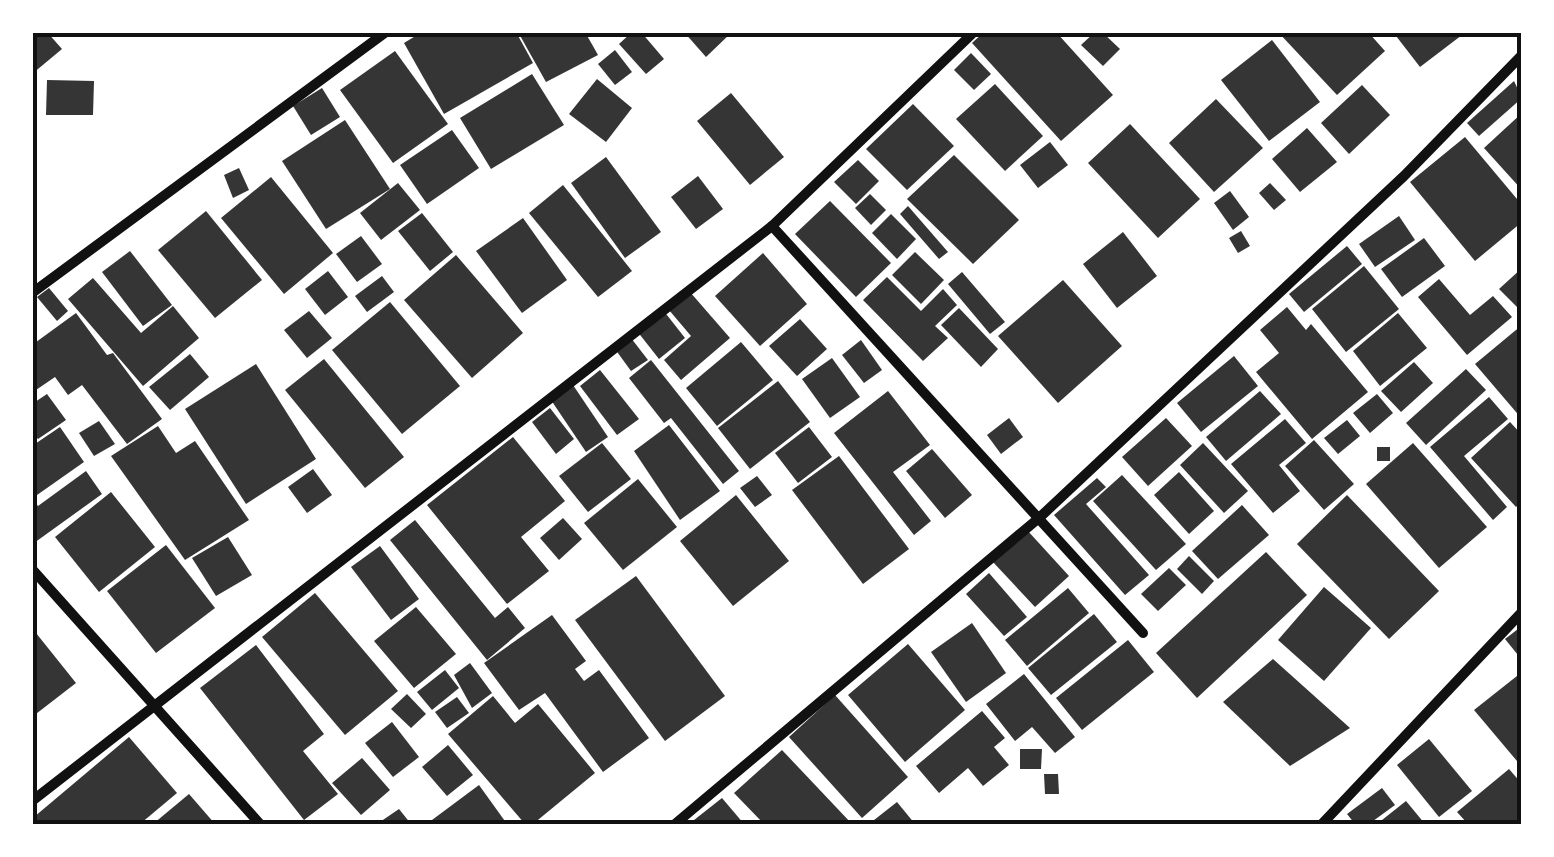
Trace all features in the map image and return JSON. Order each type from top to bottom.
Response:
[{"type":"street","points":[[32,293],[386,32]]},
{"type":"street","points":[[32,801],[772,226],[974,32]]},
{"type":"street","points":[[675,824],[1040,518],[1404,176],[1522,55]]},
{"type":"street","points":[[772,226],[1143,633]]},
{"type":"street","points":[[32,569],[260,824]]},
{"type":"street","points":[[1322,824],[1522,612]]},
{"type":"building","points":[[32,32],[47,32],[62,49],[32,74]]},
{"type":"building","points":[[422,32],[516,32],[533,63],[444,114],[404,43]]},
{"type":"building","points":[[518,32],[585,32],[598,55],[546,82]]},
{"type":"building","points":[[632,32],[641,32],[664,59],[646,74],[619,44]]},
{"type":"building","points":[[684,32],[732,32],[706,57]]},
{"type":"building","points":[[984,32],[1056,32],[1113,95],[1061,141],[972,43]]},
{"type":"building","points":[[1095,32],[1102,32],[1120,49],[1103,66],[1081,45]]},
{"type":"building","points":[[1278,32],[1368,32],[1385,51],[1337,95]]},
{"type":"building","points":[[1393,32],[1460,32],[1462,35],[1420,67]]},
{"type":"building","points":[[1272,40],[1320,102],[1269,141],[1221,80]]},
{"type":"building","points":[[615,50],[632,72],[615,85],[598,64]]},
{"type":"building","points":[[395,51],[448,124],[393,163],[340,90]]},
{"type":"building","points":[[971,53],[991,74],[974,90],[954,70]]},
{"type":"building","points":[[532,74],[564,125],[491,169],[460,118]]},
{"type":"building","points":[[597,79],[632,108],[606,142],[569,114]]},
{"type":"building","points":[[47,80],[94,81],[93,115],[46,115]]},
{"type":"building","points":[[1514,81],[1522,98],[1479,136],[1467,123]]},
{"type":"building","points":[[995,84],[1043,136],[1005,171],[956,119]]},
{"type":"building","points":[[1362,85],[1390,115],[1349,154],[1321,123]]},
{"type":"building","points":[[322,88],[340,117],[311,135],[293,106]]},
{"type":"building","points":[[731,93],[784,157],[750,185],[697,121]]},
{"type":"building","points":[[1216,99],[1263,148],[1214,192],[1169,143]]},
{"type":"building","points":[[913,104],[954,146],[907,190],[866,149]]},
{"type":"building","points":[[1522,113],[1522,190],[1484,148]]},
{"type":"building","points":[[345,120],[390,189],[326,229],[282,161]]},
{"type":"building","points":[[1130,124],[1200,199],[1158,238],[1088,163]]},
{"type":"building","points":[[1307,128],[1337,162],[1300,192],[1272,159]]},
{"type":"building","points":[[452,130],[479,168],[427,204],[400,165]]},
{"type":"building","points":[[1465,137],[1522,205],[1522,222],[1475,261],[1410,182]]},
{"type":"building","points":[[1050,142],[1068,165],[1038,188],[1020,165]]},
{"type":"building","points":[[954,155],[1019,220],[973,264],[907,199]]},
{"type":"building","points":[[606,157],[661,232],[625,258],[571,183]]},
{"type":"building","points":[[858,160],[879,181],[856,204],[834,182]]},
{"type":"building","points":[[239,168],[249,190],[233,198],[224,175]]},
{"type":"building","points":[[698,176],[723,209],[696,229],[671,197]]},
{"type":"building","points":[[271,177],[333,253],[284,294],[221,218]]},
{"type":"building","points":[[398,183],[420,210],[381,240],[360,213]]},
{"type":"building","points":[[1270,183],[1286,200],[1274,210],[1259,193]]},
{"type":"building","points":[[563,185],[632,271],[598,297],[529,213]]},
{"type":"building","points":[[1230,191],[1249,217],[1233,230],[1214,203]]},
{"type":"building","points":[[870,194],[886,210],[871,225],[855,208]]},
{"type":"building","points":[[830,201],[891,263],[856,297],[795,234]]},
{"type":"building","points":[[908,206],[948,252],[939,259],[900,214]]},
{"type":"building","points":[[206,211],[262,280],[215,318],[158,250]]},
{"type":"building","points":[[422,213],[453,252],[430,271],[398,231]]},
{"type":"building","points":[[891,214],[916,239],[897,259],[872,233]]},
{"type":"building","points":[[1399,216],[1415,240],[1375,267],[1359,244]]},
{"type":"building","points":[[523,218],[567,280],[522,313],[476,251]]},
{"type":"building","points":[[1241,231],[1250,246],[1238,253],[1229,238]]},
{"type":"building","points":[[1123,232],[1157,276],[1117,308],[1083,264]]},
{"type":"building","points":[[361,236],[382,264],[357,282],[336,254]]},
{"type":"building","points":[[1424,238],[1445,266],[1402,297],[1381,269]]},
{"type":"building","points":[[1347,246],[1362,264],[1304,312],[1289,294]]},
{"type":"building","points":[[130,251],[172,305],[143,326],[102,272]]},
{"type":"building","points":[[915,252],[944,280],[921,304],[892,275]]},
{"type":"building","points":[[763,253],[807,304],[760,346],[715,296]]},
{"type":"building","points":[[456,255],[523,333],[472,378],[404,300]]},
{"type":"building","points":[[1364,266],[1399,309],[1346,352],[1312,309]]},
{"type":"building","points":[[1522,268],[1522,312],[1499,289]]},
{"type":"building","points":[[328,271],[348,297],[325,315],[305,289]]},
{"type":"building","points":[[962,272],[1005,322],[990,334],[948,284]]},
{"type":"building","points":[[382,276],[394,292],[367,312],[355,296]]},
{"type":"building","points":[[887,277],[921,311],[943,289],[957,305],[935,326],[948,338],[923,361],[863,300]]},
{"type":"building","points":[[93,278],[141,333],[173,306],[199,338],[143,386],[68,299]]},
{"type":"building","points":[[1439,279],[1470,315],[1493,296],[1512,317],[1467,355],[1418,297]]},
{"type":"building","points":[[1063,280],[1122,346],[1058,403],[998,336]]},
{"type":"building","points":[[49,288],[68,311],[57,321],[37,297]]},
{"type":"building","points":[[690,292],[730,338],[681,380],[664,360],[691,336],[669,310]]},
{"type":"building","points":[[390,302],[460,386],[402,434],[332,350]]},
{"type":"building","points":[[1287,307],[1306,330],[1311,324],[1368,392],[1312,439],[1256,372],[1279,353],[1260,330]]},
{"type":"building","points":[[959,308],[998,349],[981,367],[941,325]]},
{"type":"building","points":[[663,310],[685,338],[659,359],[637,331]]},
{"type":"building","points":[[309,311],[332,338],[307,358],[284,330]]},
{"type":"building","points":[[76,313],[107,355],[113,353],[162,419],[127,444],[82,385],[68,395],[55,377],[36,390],[32,385],[32,345]]},
{"type":"building","points":[[1398,313],[1427,348],[1380,386],[1353,351]]},
{"type":"building","points":[[800,319],[827,349],[797,376],[769,346]]},
{"type":"building","points":[[1522,325],[1522,419],[1475,364]]},
{"type":"building","points":[[631,338],[648,360],[631,371],[615,349]]},
{"type":"building","points":[[861,340],[882,370],[864,383],[842,355]]},
{"type":"building","points":[[741,342],[773,380],[717,426],[686,388]]},
{"type":"building","points":[[190,354],[209,377],[170,410],[149,387]]},
{"type":"building","points":[[1234,356],[1258,386],[1201,432],[1177,403]]},
{"type":"building","points":[[832,358],[860,397],[830,418],[802,379]]},
{"type":"building","points":[[324,359],[404,457],[365,488],[285,390]]},
{"type":"building","points":[[651,360],[739,471],[723,484],[671,418],[664,423],[629,378]]},
{"type":"building","points":[[1414,362],[1433,383],[1401,412],[1381,391]]},
{"type":"building","points":[[256,364],[316,459],[246,504],[185,409]]},
{"type":"building","points":[[1466,369],[1486,390],[1426,445],[1406,423]]},
{"type":"building","points":[[600,370],[639,419],[617,435],[580,386]]},
{"type":"building","points":[[778,381],[810,422],[750,469],[718,428]]},
{"type":"building","points":[[573,385],[608,437],[586,452],[551,400]]},
{"type":"building","points":[[888,391],[930,445],[893,472],[931,521],[914,535],[834,433]]},
{"type":"building","points":[[1260,391],[1281,414],[1226,461],[1206,437]]},
{"type":"building","points":[[47,394],[66,420],[38,439],[32,432],[32,404]]},
{"type":"building","points":[[1377,394],[1393,413],[1370,433],[1353,413]]},
{"type":"building","points":[[1489,397],[1508,419],[1464,456],[1507,507],[1493,520],[1430,447]]},
{"type":"building","points":[[550,408],[574,439],[556,454],[532,422]]},
{"type":"building","points":[[1009,418],[1023,437],[1001,454],[987,435]]},
{"type":"building","points":[[1166,418],[1192,446],[1148,486],[1122,457]]},
{"type":"building","points":[[1285,419],[1306,443],[1279,465],[1300,491],[1273,513],[1231,464]]},
{"type":"building","points":[[1347,420],[1360,436],[1338,454],[1324,438]]},
{"type":"building","points":[[99,421],[115,444],[94,456],[79,433]]},
{"type":"building","points":[[1510,422],[1522,435],[1522,502],[1516,507],[1471,458]]},
{"type":"building","points":[[669,425],[720,491],[680,520],[634,451]]},
{"type":"building","points":[[158,426],[176,453],[195,441],[249,520],[185,560],[111,456]]},
{"type":"building","points":[[60,427],[84,462],[37,495],[32,488],[32,446]]},
{"type":"building","points":[[809,427],[832,457],[798,483],[775,453]]},
{"type":"building","points":[[513,437],[565,501],[521,537],[549,571],[507,604],[427,505]]},
{"type":"building","points":[[1314,440],[1354,484],[1324,510],[1285,466]]},
{"type":"building","points":[[602,443],[631,479],[588,512],[559,476]]},
{"type":"building","points":[[1203,443],[1248,491],[1224,513],[1180,465]]},
{"type":"building","points":[[1413,443],[1487,527],[1439,568],[1366,484]]},
{"type":"building","points":[[1377,447],[1390,447],[1390,461],[1377,461]]},
{"type":"building","points":[[932,449],[972,495],[945,518],[906,471]]},
{"type":"building","points":[[839,456],[909,549],[863,584],[792,490]]},
{"type":"building","points":[[313,469],[332,495],[307,513],[288,487]]},
{"type":"building","points":[[86,471],[102,494],[34,543],[32,499],[38,506]]},
{"type":"building","points":[[1179,472],[1214,511],[1189,534],[1154,495]]},
{"type":"building","points":[[1122,475],[1186,544],[1156,570],[1093,501]]},
{"type":"building","points":[[757,476],[772,495],[755,507],[740,488]]},
{"type":"building","points":[[1097,478],[1106,487],[1086,504],[1149,575],[1125,595],[1054,515]]},
{"type":"building","points":[[638,479],[677,527],[623,570],[584,523]]},
{"type":"building","points":[[111,492],[155,547],[99,592],[55,537]]},
{"type":"building","points":[[736,495],[789,561],[733,606],[680,541]]},
{"type":"building","points":[[1347,495],[1439,591],[1389,639],[1297,544]]},
{"type":"building","points":[[1242,505],[1269,535],[1218,579],[1192,551]]},
{"type":"building","points":[[563,518],[582,539],[559,560],[540,538]]},
{"type":"building","points":[[415,520],[495,618],[508,607],[525,628],[487,660],[390,540]]},
{"type":"building","points":[[1027,530],[1069,576],[1035,607],[992,561]]},
{"type":"building","points":[[228,537],[252,575],[216,596],[192,558]]},
{"type":"building","points":[[166,545],[215,608],[156,653],[107,591]]},
{"type":"building","points":[[380,546],[419,599],[391,620],[351,567]]},
{"type":"building","points":[[1266,552],[1307,595],[1197,698],[1156,653]]},
{"type":"building","points":[[1189,556],[1214,581],[1202,594],[1177,569]]},
{"type":"building","points":[[1169,568],[1186,585],[1158,611],[1141,594]]},
{"type":"building","points":[[989,573],[1027,617],[1004,636],[966,594]]},
{"type":"building","points":[[636,576],[725,696],[665,741],[575,620]]},
{"type":"building","points":[[1324,587],[1371,628],[1324,681],[1278,640]]},
{"type":"building","points":[[1068,588],[1089,613],[1027,666],[1005,640]]},
{"type":"building","points":[[315,593],[398,691],[345,735],[262,637]]},
{"type":"building","points":[[416,607],[456,654],[414,688],[374,641]]},
{"type":"building","points":[[1094,614],[1117,642],[1051,695],[1028,668]]},
{"type":"building","points":[[552,615],[586,661],[575,669],[584,681],[599,670],[649,738],[603,772],[545,693],[519,710],[484,663]]},
{"type":"building","points":[[972,623],[1006,673],[966,702],[931,652]]},
{"type":"building","points":[[1522,626],[1522,660],[1505,639]]},
{"type":"building","points":[[32,628],[76,683],[32,717]]},
{"type":"building","points":[[1128,640],[1154,672],[1082,730],[1056,698]]},
{"type":"building","points":[[908,644],[965,710],[905,762],[848,695]]},
{"type":"building","points":[[256,645],[324,734],[303,751],[338,794],[304,820],[200,688]]},
{"type":"building","points":[[1273,659],[1350,728],[1290,766],[1223,702]]},
{"type":"building","points":[[470,663],[492,693],[472,708],[454,675]]},
{"type":"building","points":[[445,670],[459,688],[432,710],[417,692]]},
{"type":"building","points":[[1522,672],[1522,767],[1474,710]]},
{"type":"building","points":[[1024,674],[1075,737],[1055,753],[1032,727],[1015,741],[986,704]]},
{"type":"building","points":[[407,694],[426,714],[411,728],[391,709]]},
{"type":"building","points":[[835,695],[908,777],[862,818],[789,737]]},
{"type":"building","points":[[493,696],[515,723],[538,704],[595,773],[533,824],[525,824],[448,734]]},
{"type":"building","points":[[457,697],[469,713],[447,728],[435,712]]},
{"type":"building","points":[[982,711],[1005,738],[994,747],[1009,765],[983,786],[968,768],[939,793],[916,766]]},
{"type":"building","points":[[392,722],[419,757],[393,777],[365,743]]},
{"type":"building","points":[[129,737],[177,793],[140,824],[41,824],[34,817]]},
{"type":"building","points":[[1429,739],[1472,791],[1439,817],[1397,765]]},
{"type":"building","points":[[448,745],[473,775],[447,796],[422,767]]},
{"type":"building","points":[[1020,749],[1042,749],[1041,769],[1020,769]]},
{"type":"building","points":[[782,750],[852,824],[764,824],[734,793]]},
{"type":"building","points":[[362,758],[390,790],[361,815],[332,783]]},
{"type":"building","points":[[1509,769],[1522,784],[1522,824],[1468,824],[1457,812]]},
{"type":"building","points":[[1044,774],[1058,774],[1059,794],[1045,794]]},
{"type":"building","points":[[479,785],[507,824],[435,824],[432,820]]},
{"type":"building","points":[[1382,788],[1395,805],[1369,824],[1355,824],[1347,814]]},
{"type":"building","points":[[189,794],[215,824],[153,824]]},
{"type":"building","points":[[722,798],[744,824],[689,824]]},
{"type":"building","points":[[1406,801],[1425,824],[1377,824]]},
{"type":"building","points":[[897,802],[915,824],[869,824]]},
{"type":"building","points":[[399,809],[411,824],[377,824]]}]
